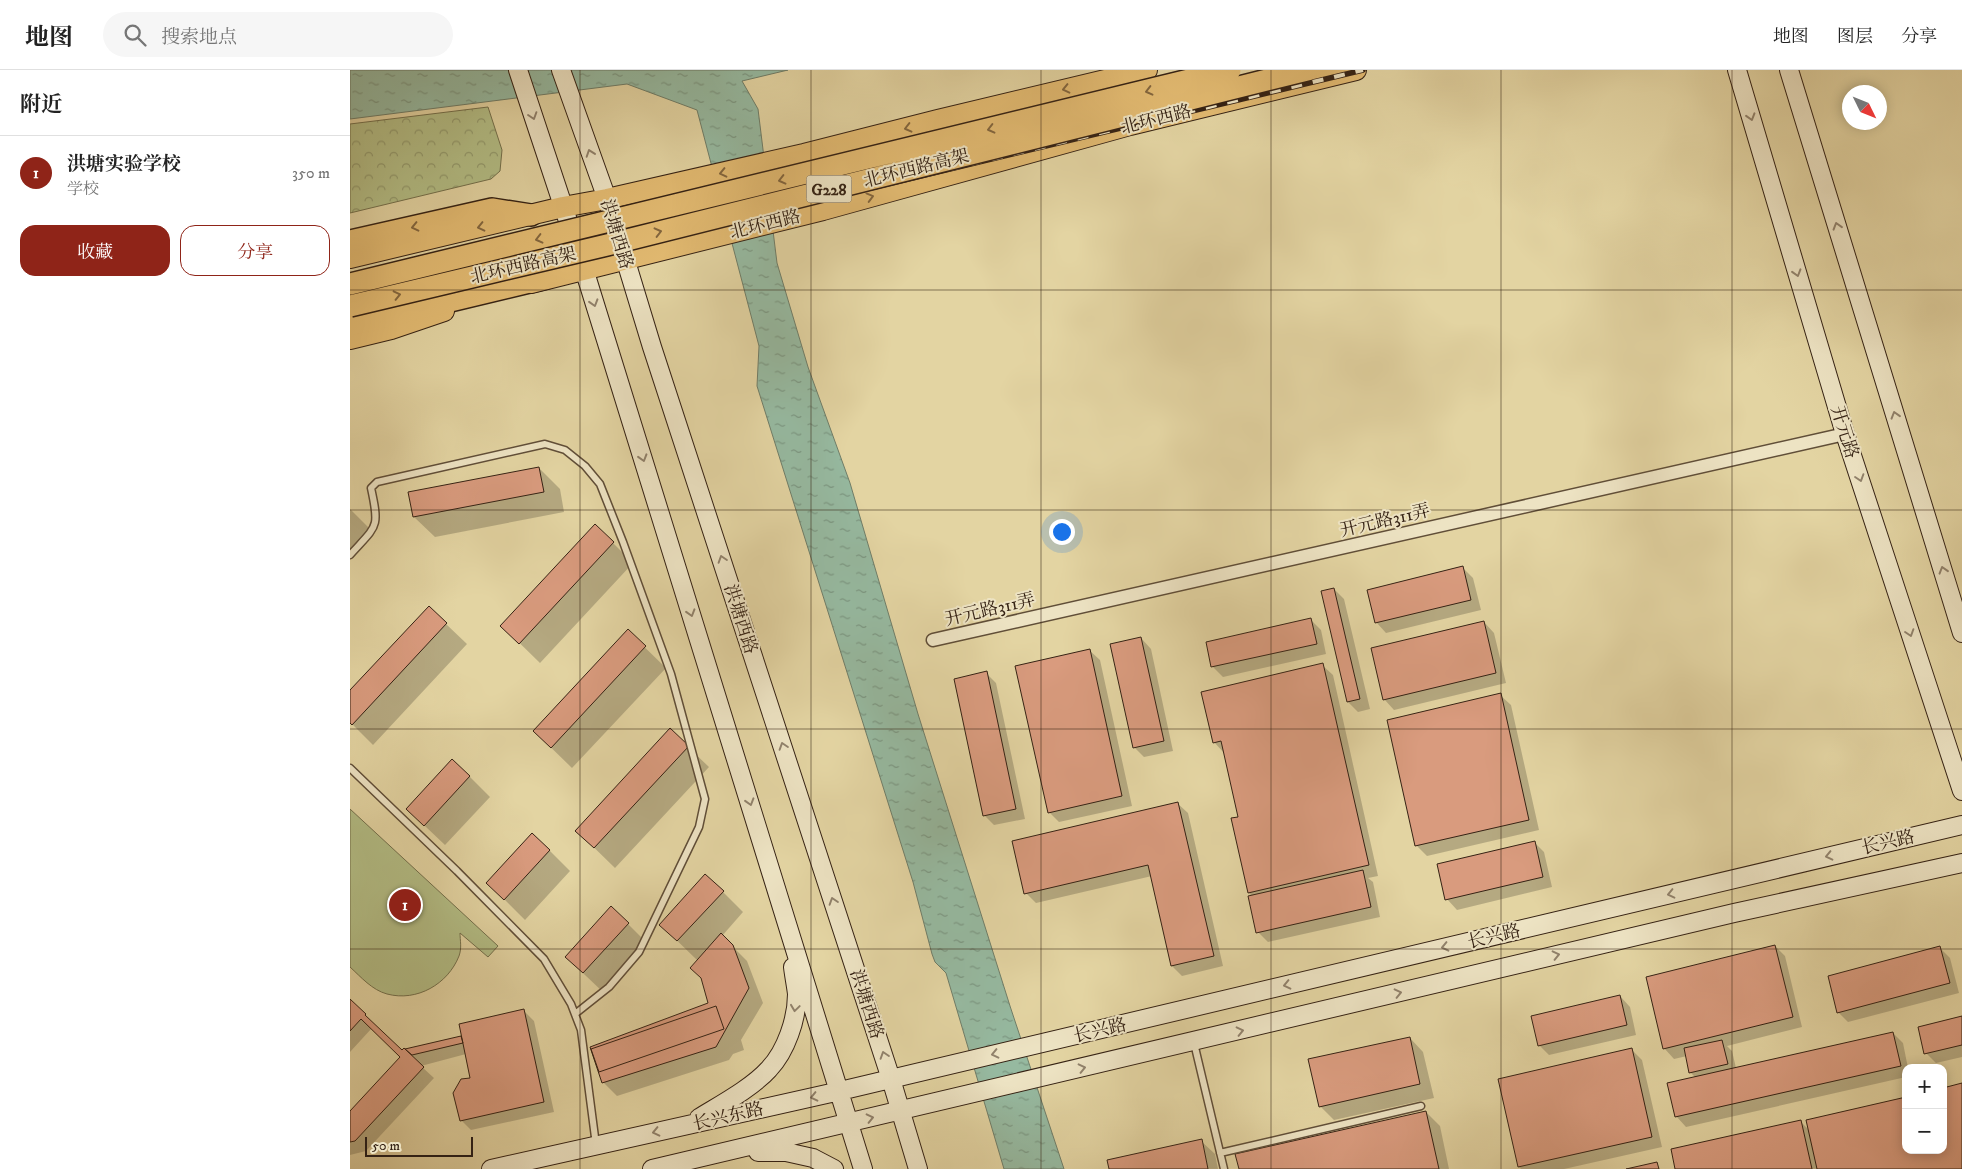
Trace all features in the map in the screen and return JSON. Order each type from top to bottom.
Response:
[{"type":"highway","name":"北环西路高架","points":[[350,284],[1230,70]]},
{"type":"highway","name":"北环西路高架","points":[[350,306],[607,245],[1307,70]]},
{"type":"highway","points":[[350,241],[492,209],[531,216]]},
{"type":"highway","points":[[350,325],[546,278]]},
{"type":"main road","points":[[518,70],[584,269],[863,1169]]},
{"type":"main road","name":"洪塘西路","points":[[561,70],[607,199],[624,259],[891,1079],[918,1169]]},
{"type":"main road","points":[[350,258],[563,207],[607,199],[804,154],[1147,70]]},
{"type":"main road","name":"北环西路","points":[[350,339],[391,329],[546,278],[823,210],[1130,125],[1356,70]]},
{"type":"main road","name":"开元路","points":[[1737,70],[1845,434],[1962,791]]},
{"type":"main road","points":[[1789,70],[1962,633]]},
{"type":"main road","name":"长兴路","points":[[964,1062],[1962,824]]},
{"type":"main road","name":"长兴路","points":[[973,1094],[1734,913],[1962,863]]},
{"type":"main road","points":[[688,1125],[741,1092],[769,1070],[783,1050],[793,1020],[797,995],[788,925]]},
{"type":"main road","name":"长兴东路","points":[[491,1169],[964,1062]]},
{"type":"main road","name":"长兴东路","points":[[652,1169],[973,1094]]},
{"type":"main road","points":[[724,1152],[786,1152],[813,1158],[834,1169]]},
{"type":"street","name":"开元路311弄","points":[[933,640],[1845,434]]},
{"type":"lane","points":[[350,555],[374,527],[377,514],[371,488],[377,482],[545,444],[565,450],[585,466],[600,484],[671,674],[705,799],[699,827],[638,952],[609,987],[575,1014]]},
{"type":"lane","points":[[350,768],[458,871],[544,959],[571,1004],[581,1030],[596,1146]]},
{"type":"lane","points":[[1193,1042],[1224,1169]]},
{"type":"lane","points":[[1220,1152],[1421,1106]]},
{"type":"green space","points":[[488,107],[502,150],[500,171],[491,179],[350,213],[350,124]]},
{"type":"green space","points":[[350,809],[498,946],[488,957],[460,933],[461,947],[459,956],[447,975],[430,989],[420,993],[398,996],[376,990],[350,967]]},
{"type":"water","points":[[350,70],[788,70],[742,81],[758,109],[777,263],[808,367],[850,483],[918,714],[1010,1006],[1064,1169],[1004,1169],[946,973],[935,962],[932,954],[913,882],[757,386],[759,346],[697,110],[627,84],[350,119]]},
{"type":"building","points":[[539,467],[544,492],[413,517],[408,492]]},
{"type":"building","points":[[595,524],[614,542],[519,644],[500,626]]},
{"type":"building","points":[[1463,566],[1471,600],[1375,623],[1367,590]]},
{"type":"building","points":[[1334,588],[1360,699],[1347,702],[1321,591]]},
{"type":"building","points":[[429,606],[447,623],[352,725],[350,723],[350,690]]},
{"type":"building","points":[[1311,618],[1317,644],[1211,667],[1206,642]]},
{"type":"building","points":[[1484,621],[1496,673],[1383,700],[1371,648]]},
{"type":"building","points":[[628,629],[646,646],[551,748],[533,731]]},
{"type":"building","points":[[1141,637],[1164,741],[1133,748],[1110,644]]},
{"type":"building","points":[[1090,649],[1122,796],[1048,813],[1015,666]]},
{"type":"building","points":[[1323,663],[1369,865],[1248,893],[1231,818],[1238,817],[1221,741],[1213,743],[1201,692]]},
{"type":"building","points":[[987,671],[1016,809],[983,816],[954,679]]},
{"type":"building","points":[[1501,693],[1529,820],[1415,846],[1387,720]]},
{"type":"building","points":[[670,728],[689,746],[594,848],[575,831]]},
{"type":"building","points":[[452,759],[470,776],[424,826],[406,809]]},
{"type":"building","points":[[1178,802],[1214,956],[1171,966],[1148,865],[1024,894],[1012,841]]},
{"type":"building","points":[[532,833],[550,850],[504,900],[486,883]]},
{"type":"building","points":[[1535,841],[1543,877],[1445,900],[1437,864]]},
{"type":"building","points":[[1363,870],[1371,907],[1256,933],[1248,896]]},
{"type":"building","points":[[705,874],[724,891],[677,941],[659,925]]},
{"type":"building","points":[[611,906],[629,923],[583,973],[565,957]]},
{"type":"building","points":[[721,933],[733,945],[749,988],[716,1047],[602,1083],[590,1047],[708,1003],[701,978],[690,968]]},
{"type":"building","points":[[1775,945],[1793,1017],[1663,1049],[1646,977]]},
{"type":"building","points":[[1940,946],[1950,983],[1837,1013],[1828,976]]},
{"type":"building","points":[[1620,995],[1627,1025],[1538,1046],[1531,1016]]},
{"type":"building","points":[[350,999],[402,1050],[404,1048],[424,1067],[355,1141],[350,1142],[350,1111],[400,1057],[361,1019],[350,1031]]},
{"type":"building","points":[[716,1006],[724,1029],[599,1072],[591,1049]]},
{"type":"building","points":[[524,1009],[544,1102],[460,1121],[453,1093],[461,1079],[470,1078],[459,1024]]},
{"type":"building","points":[[1962,1016],[1962,1045],[1924,1054],[1918,1027]]},
{"type":"building","points":[[1893,1032],[1901,1066],[1675,1117],[1667,1083]]},
{"type":"building","points":[[461,1036],[463,1043],[412,1055],[405,1049]]},
{"type":"building","points":[[1410,1037],[1420,1084],[1319,1107],[1308,1059]]},
{"type":"building","points":[[1722,1040],[1728,1064],[1689,1073],[1684,1048]]},
{"type":"building","points":[[1632,1048],[1652,1137],[1518,1167],[1498,1079]]},
{"type":"building","points":[[1962,1083],[1962,1169],[1817,1169],[1806,1120],[1902,1098],[1902,1154],[1947,1154],[1947,1087]]},
{"type":"building","points":[[1426,1111],[1439,1169],[1239,1169],[1235,1154]]},
{"type":"building","points":[[1801,1120],[1812,1169],[1675,1169],[1671,1149]]},
{"type":"building","points":[[1202,1139],[1208,1169],[1109,1169],[1107,1160]]},
{"type":"building","points":[[1657,1162],[1659,1169],[1626,1169]]},
{"type":"railway","points":[[350,294],[1280,70]]},
{"type":"railway","points":[[350,313],[1363,70]]},
{"type":"place","name":"洪塘实验学校","points":[[405,905]]}]
